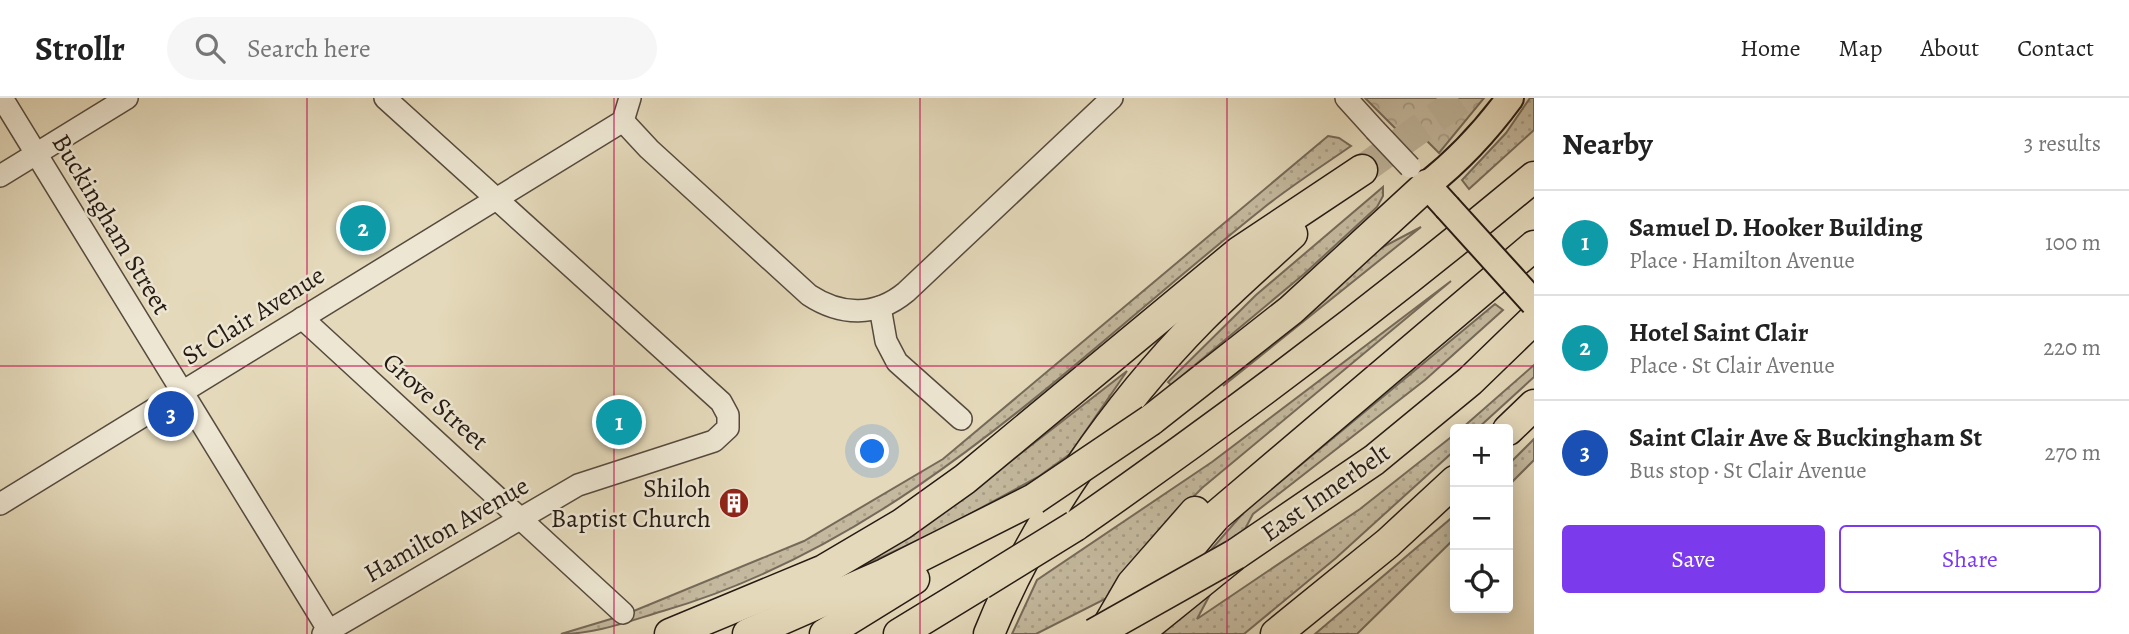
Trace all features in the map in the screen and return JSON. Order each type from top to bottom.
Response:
[{"type":"highway","points":[[673,632],[824,570],[902,524],[965,479],[1239,252],[1362,170],[1202,318],[1113,421],[1040,529],[989,634]]},
{"type":"highway","points":[[825,634],[1151,420],[1291,310],[1419,176]]},
{"type":"highway","points":[[899,634],[1075,526],[1254,400],[1425,268],[1534,177]]},
{"type":"highway","points":[[1115,632],[1140,573],[1210,497],[1250,461],[1349,386],[1450,320],[1534,246]]},
{"type":"highway","name":"East Innerbelt","points":[[1115,632],[1374,460],[1470,381],[1534,319]]},
{"type":"highway","points":[[1513,425],[1534,405]]},
{"type":"highway","points":[[1276,634],[1388,543],[1450,486]]},
{"type":"highway","points":[[748,634],[885,575],[1034,499]]},
{"type":"highway","points":[[1115,632],[1236,554]]},
{"type":"main road","points":[[1510,98],[1468,150],[1419,176],[1534,303]]},
{"type":"street","name":"Buckingham Street","points":[[2,98],[326,632]]},
{"type":"street","points":[[0,176],[127,98]]},
{"type":"street","points":[[385,98],[497,200]]},
{"type":"street","points":[[630,98],[623,121],[649,149],[809,295],[851,312],[880,307],[906,292],[1112,98]]},
{"type":"street","points":[[1346,98],[1419,176]]},
{"type":"street","name":"St Clair Avenue","points":[[0,504],[623,121]]},
{"type":"street","name":"Hamilton Avenue","points":[[326,632],[578,485],[714,441],[728,428],[728,415],[721,402],[497,200]]},
{"type":"street","points":[[880,307],[886,341],[897,362],[961,419]]},
{"type":"street","name":"Grove Street","points":[[302,318],[623,613]]},
{"type":"green space","points":[[1365,98],[1484,98],[1439,153],[1422,136],[1412,145]]},
{"type":"green space","points":[[1530,98],[1534,98],[1534,130],[1469,189],[1462,180],[1506,133]]},
{"type":"green space","points":[[1328,136],[1339,138],[1351,146],[1272,202],[1051,385],[980,441],[907,493],[830,540],[749,580],[625,623],[587,632],[561,634],[624,615],[804,541],[943,459]]},
{"type":"green space","points":[[1383,187],[1383,196],[1377,207],[1304,274],[1171,385],[1168,382],[1256,295]]},
{"type":"green space","points":[[1421,227],[1223,386],[1379,249]]},
{"type":"green space","points":[[1451,281],[1202,488],[1166,525],[1111,596],[1036,634],[1012,634],[1037,580],[1212,462]]},
{"type":"green space","points":[[1495,304],[1503,310],[1425,380],[1253,514],[1197,619],[1360,509],[1450,438],[1450,455],[1336,558],[1244,634],[1154,634],[1194,569],[1245,511]]},
{"type":"green space","points":[[1534,365],[1534,377],[1482,424],[1467,424]]},
{"type":"green space","points":[[1127,371],[1070,454],[1038,477],[944,528],[844,575],[962,499]]},
{"type":"green space","points":[[1534,439],[1534,460],[1513,481],[1513,460]]},
{"type":"green space","points":[[1450,519],[1450,543],[1357,634],[1315,634]]},
{"type":"tunnel","points":[[1362,170],[1463,98]]},
{"type":"place","name":"Hotel Saint Clair","points":[[363,228]]},
{"type":"place","name":"Saint Clair Ave & Buckingham St","points":[[171,414]]},
{"type":"place","name":"Samuel D. Hooker Building","points":[[619,422]]},
{"type":"place","name":"Shiloh Baptist Church","points":[[734,503]]}]
